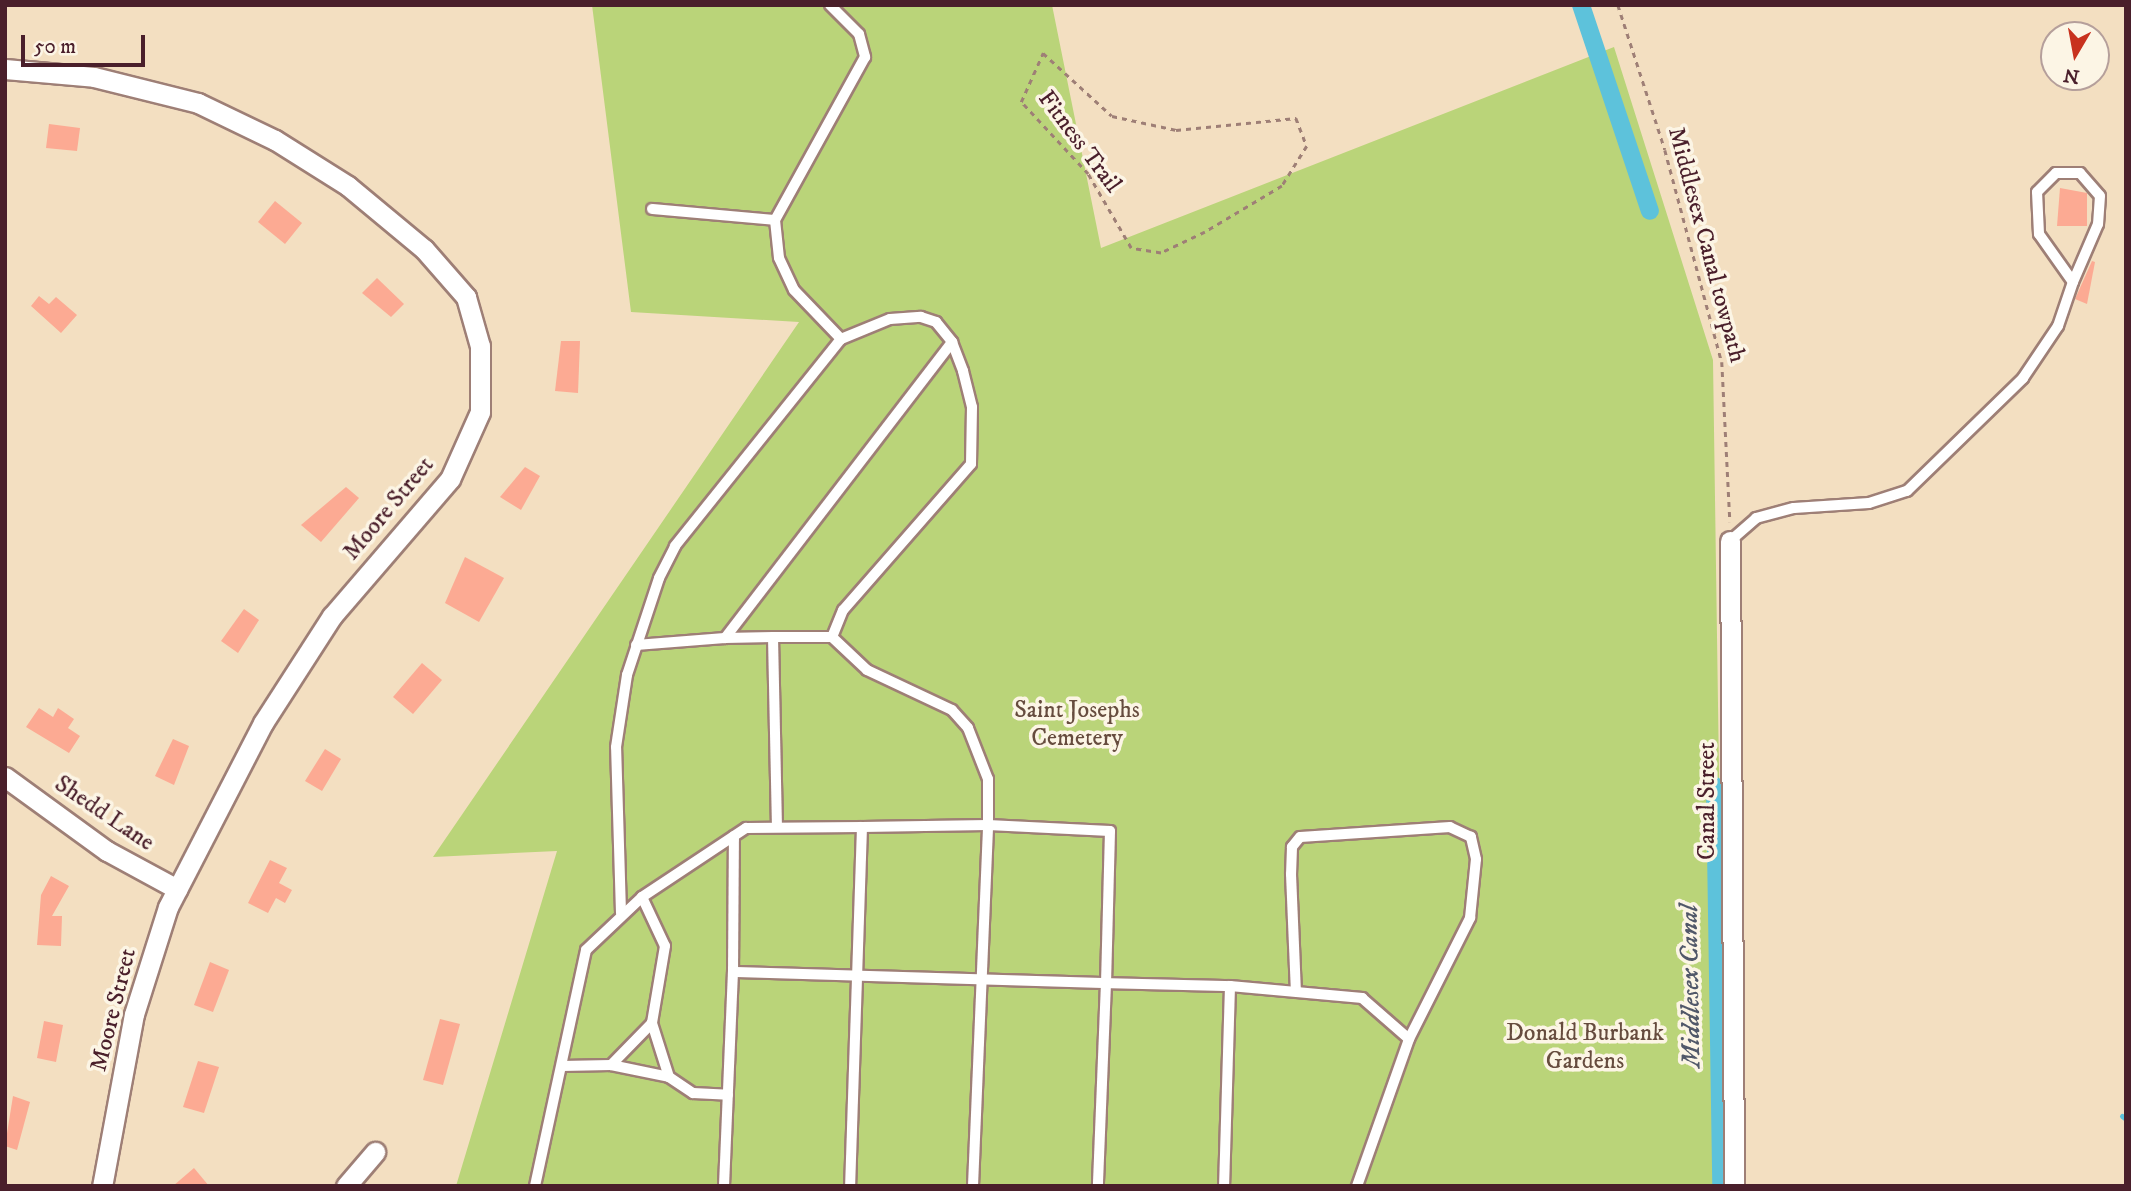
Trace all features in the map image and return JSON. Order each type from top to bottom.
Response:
[{"type":"street","name":"Moore Street","points":[[5,69],[94,77],[198,103],[275,141],[348,186],[424,249],[466,297],[481,346],[480,412],[450,479],[332,616],[263,723],[177,889],[134,1014],[102,1186]]},
{"type":"street","name":"Canal Street","points":[[1730,541],[1734,1186]]},
{"type":"street","name":"Shedd Lane","points":[[5,777],[107,851],[177,889]]},
{"type":"street","points":[[346,1186],[375,1152]]},
{"type":"lane","points":[[830,5],[859,34],[865,57],[775,220],[779,258],[794,290],[841,339]]},
{"type":"lane","points":[[1730,541],[1756,518],[1794,508],[1869,503],[1907,491],[2023,378],[2058,326],[2073,282],[2098,225],[2100,197],[2080,173],[2056,173],[2037,192],[2039,234],[2073,282]]},
{"type":"lane","points":[[652,209],[775,220]]},
{"type":"lane","points":[[621,913],[616,747],[636,645],[676,546],[841,339],[890,319],[921,317],[936,322],[952,342],[972,407],[971,464],[843,610],[832,637]]},
{"type":"lane","points":[[725,638],[952,342]]},
{"type":"lane","points":[[773,637],[778,826]]},
{"type":"lane","points":[[636,645],[725,638],[832,637],[867,670],[952,710],[968,728],[988,779],[983,980],[973,1186]]},
{"type":"lane","points":[[535,1186],[586,950],[621,913],[746,828],[988,825],[1110,831],[1098,1186]]},
{"type":"lane","points":[[850,1186],[862,827]]},
{"type":"lane","points":[[1296,990],[1291,860],[1300,837],[1460,828],[1471,837],[1476,859],[1470,918],[1409,1039],[1357,1186]]},
{"type":"lane","points":[[724,1186],[733,972],[734,836]]},
{"type":"lane","points":[[642,897],[666,946],[652,1023],[668,1077]]},
{"type":"lane","points":[[733,972],[1296,990],[1362,998],[1409,1039]]},
{"type":"lane","points":[[1224,1186],[1230,986]]},
{"type":"lane","points":[[611,1065],[652,1023]]},
{"type":"lane","points":[[562,1066],[611,1065],[668,1077],[693,1093],[728,1095]]},
{"type":"path","name":"Middlesex Canal towpath","points":[[1618,5],[1665,150],[1722,362],[1730,541]]},
{"type":"path","name":"Fitness Trail","points":[[1043,53],[1112,116],[1176,130],[1296,118],[1307,146],[1282,186],[1236,209],[1161,253],[1131,248],[1088,174],[1021,102],[1043,53]]},
{"type":"green space","name":"Saint Josephs Cemetery","points":[[592,5],[1052,5],[1101,248],[1614,47],[1713,360],[1725,1186],[456,1186],[557,851],[433,857],[799,322],[631,312]]},
{"type":"building","points":[[49,124],[80,128],[77,151],[46,148]]},
{"type":"building","points":[[2060,188],[2087,193],[2087,226],[2057,226]]},
{"type":"building","points":[[275,201],[302,223],[285,244],[258,222]]},
{"type":"building","points":[[2092,261],[2095,262],[2087,304],[2075,299]]},
{"type":"building","points":[[377,278],[404,304],[391,317],[362,293]]},
{"type":"building","points":[[39,296],[49,304],[56,297],[77,315],[61,333],[31,306]]},
{"type":"building","points":[[561,341],[580,341],[578,393],[555,391]]},
{"type":"building","points":[[525,467],[540,476],[521,510],[500,497]]},
{"type":"building","points":[[346,487],[359,498],[321,542],[301,525]]},
{"type":"building","points":[[465,557],[504,578],[479,622],[445,603]]},
{"type":"building","points":[[244,609],[259,620],[238,653],[221,641]]},
{"type":"building","points":[[422,663],[442,680],[413,714],[393,697]]},
{"type":"building","points":[[39,708],[53,717],[58,708],[74,719],[68,728],[80,736],[69,753],[26,727]]},
{"type":"building","points":[[173,739],[189,746],[174,785],[155,776]]},
{"type":"building","points":[[325,749],[341,759],[322,791],[305,781]]},
{"type":"building","points":[[270,860],[287,868],[279,883],[292,890],[285,903],[276,898],[268,913],[248,903]]},
{"type":"building","points":[[51,876],[69,886],[52,916],[62,916],[61,946],[37,945],[41,895]]},
{"type":"building","points":[[210,962],[229,970],[213,1012],[194,1005]]},
{"type":"building","points":[[440,1019],[460,1024],[443,1085],[423,1080]]},
{"type":"building","points":[[44,1021],[63,1025],[56,1062],[37,1058]]},
{"type":"building","points":[[198,1061],[219,1067],[204,1113],[183,1107]]},
{"type":"building","points":[[13,1096],[30,1102],[17,1150],[5,1146]]},
{"type":"building","points":[[194,1168],[209,1186],[173,1186]]},
{"type":"waterway","name":"Middlesex Canal","points":[[1581,5],[1650,211]]},
{"type":"waterway","name":"Middlesex Canal","points":[[1715,786],[1721,1186]]},
{"type":"waterway","points":[[2122,1116],[2126,1119]]},
{"type":"park label","name":"Donald Burbank Gardens","points":[[1585,1048]]}]
